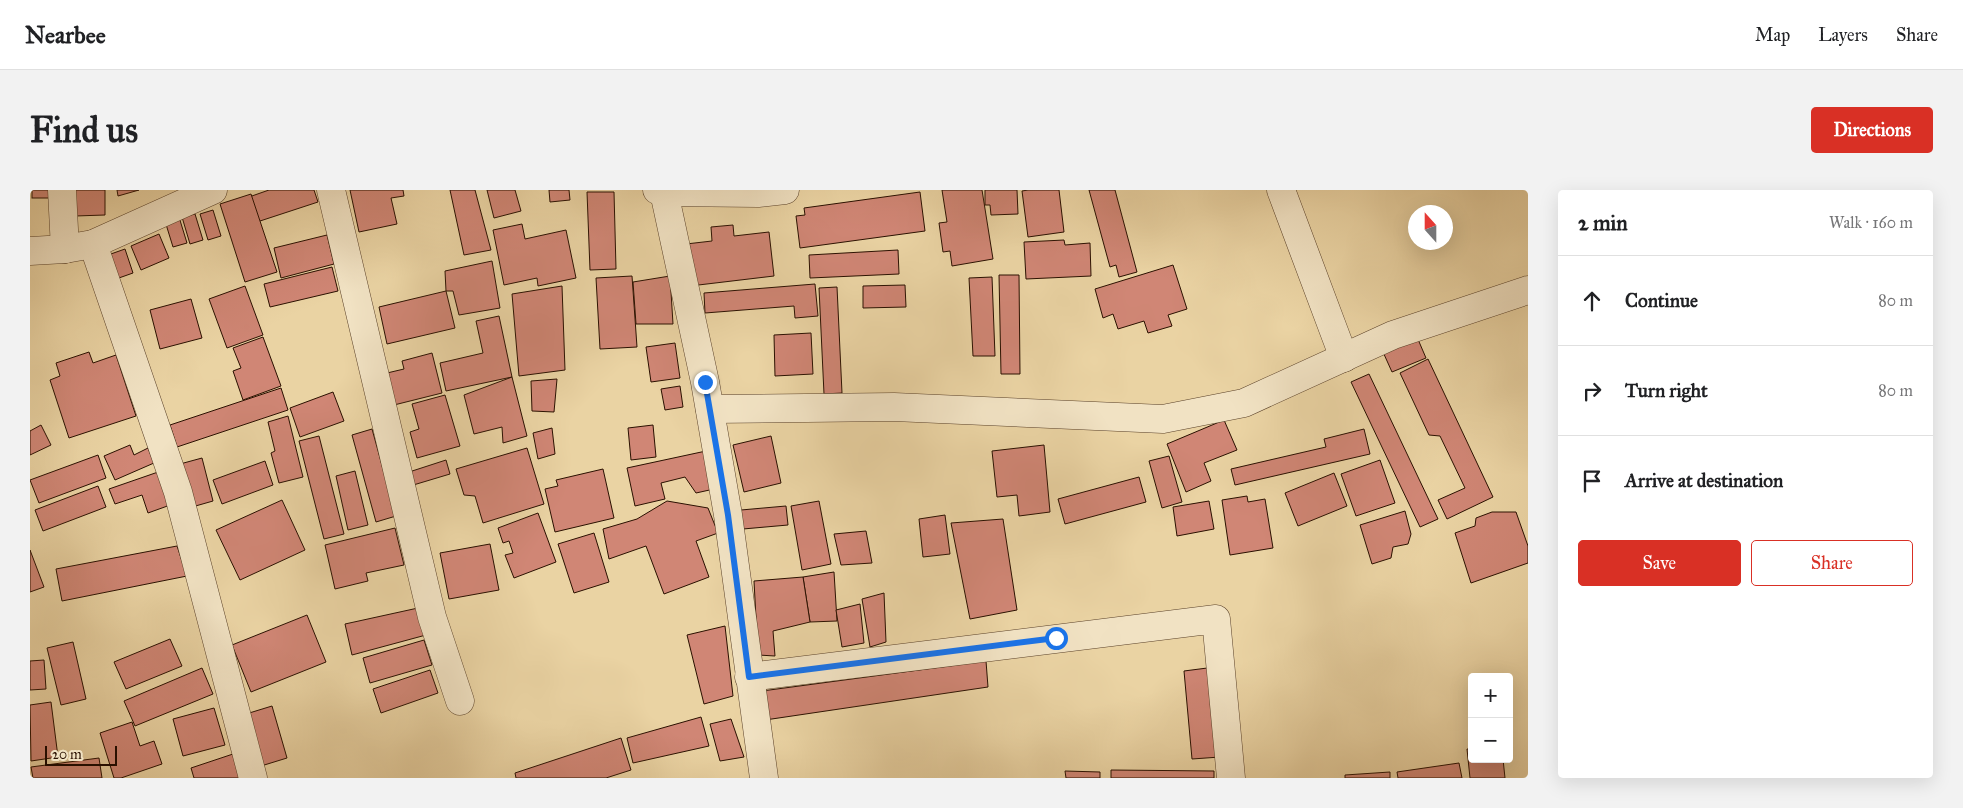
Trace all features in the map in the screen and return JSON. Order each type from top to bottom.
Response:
[{"type":"street","points":[[62,190],[65,249]]},
{"type":"street","points":[[30,251],[65,249],[93,244],[213,190]]},
{"type":"street","points":[[331,190],[432,617],[460,701]]},
{"type":"street","points":[[764,778],[728,515],[710,409],[660,191],[758,193],[785,190]]},
{"type":"street","points":[[1281,190],[1344,358]]},
{"type":"street","points":[[93,244],[178,492],[253,778]]},
{"type":"street","points":[[710,409],[894,407],[1163,419],[1244,403],[1394,335],[1528,290]]},
{"type":"street","points":[[749,677],[1216,619],[1231,778]]},
{"type":"building","points":[[32,190],[49,190],[49,198],[32,198]]},
{"type":"building","points":[[75,190],[105,190],[105,215],[75,216]]},
{"type":"building","points":[[117,190],[139,190],[118,196]]},
{"type":"building","points":[[269,190],[314,190],[318,202],[257,222],[249,197]]},
{"type":"building","points":[[350,190],[403,190],[404,196],[391,198],[397,224],[359,232]]},
{"type":"building","points":[[450,190],[475,190],[491,250],[464,255]]},
{"type":"building","points":[[487,190],[515,190],[521,211],[494,218]]},
{"type":"building","points":[[549,190],[569,190],[570,200],[550,202]]},
{"type":"building","points":[[942,190],[982,190],[993,259],[952,266],[950,251],[943,252],[939,223],[947,222]]},
{"type":"building","points":[[985,190],[1017,190],[1018,214],[991,215],[990,205],[985,205]]},
{"type":"building","points":[[1059,190],[1064,232],[1028,237],[1022,191]]},
{"type":"building","points":[[1089,190],[1115,190],[1137,272],[1119,277],[1116,265],[1110,267]]},
{"type":"building","points":[[587,192],[614,192],[616,269],[590,270]]},
{"type":"building","points":[[920,192],[925,231],[800,248],[796,216],[805,215],[804,208]]},
{"type":"building","points":[[251,194],[277,272],[245,282],[220,204]]},
{"type":"building","points":[[213,210],[221,236],[208,240],[200,214]]},
{"type":"building","points":[[195,214],[203,240],[190,244],[182,217]]},
{"type":"building","points":[[179,217],[187,243],[173,247],[165,221]]},
{"type":"building","points":[[522,224],[525,239],[566,230],[576,278],[538,286],[537,278],[504,285],[493,230]]},
{"type":"building","points":[[733,225],[734,236],[769,232],[774,276],[690,286],[686,244],[712,241],[711,227]]},
{"type":"building","points":[[159,234],[169,258],[141,270],[131,246]]},
{"type":"building","points":[[327,235],[334,264],[281,278],[274,248]]},
{"type":"building","points":[[1064,240],[1065,245],[1090,243],[1091,276],[1026,279],[1024,242]]},
{"type":"building","points":[[125,249],[133,273],[116,279],[108,255]]},
{"type":"building","points":[[898,250],[899,274],[810,278],[809,255]]},
{"type":"building","points":[[492,261],[500,308],[459,315],[453,291],[446,291],[445,271]]},
{"type":"building","points":[[1173,265],[1187,309],[1168,315],[1172,326],[1148,333],[1144,321],[1118,329],[1113,314],[1103,318],[1095,289]]},
{"type":"building","points":[[332,267],[338,291],[270,307],[264,284]]},
{"type":"building","points":[[999,275],[1019,275],[1020,374],[1001,374]]},
{"type":"building","points":[[632,276],[637,347],[600,349],[596,278]]},
{"type":"building","points":[[670,276],[673,324],[636,324],[633,282]]},
{"type":"building","points":[[992,277],[995,356],[973,356],[969,278]]},
{"type":"building","points":[[815,284],[818,316],[795,318],[794,306],[705,313],[704,293]]},
{"type":"building","points":[[905,285],[906,307],[863,308],[863,286]]},
{"type":"building","points":[[245,286],[263,335],[227,348],[209,299]]},
{"type":"building","points":[[562,286],[565,370],[519,376],[512,294]]},
{"type":"building","points":[[837,287],[842,393],[824,394],[819,288]]},
{"type":"building","points":[[446,291],[455,328],[387,344],[379,307]]},
{"type":"building","points":[[191,299],[202,338],[160,349],[150,310]]},
{"type":"building","points":[[499,316],[512,377],[446,391],[440,363],[483,353],[476,321]]},
{"type":"building","points":[[811,333],[813,374],[775,376],[774,335]]},
{"type":"building","points":[[263,337],[281,386],[243,400],[233,371],[241,368],[233,348]]},
{"type":"building","points":[[1417,337],[1426,358],[1392,372],[1383,352]]},
{"type":"building","points":[[675,343],[680,378],[651,382],[646,347]]},
{"type":"building","points":[[89,352],[93,363],[116,355],[136,416],[69,438],[50,380],[60,376],[56,363]]},
{"type":"building","points":[[432,353],[442,393],[394,405],[387,373],[404,369],[402,361]]},
{"type":"building","points":[[1428,359],[1493,497],[1447,519],[1438,500],[1465,488],[1440,436],[1429,435],[1400,373]]},
{"type":"building","points":[[1369,374],[1438,519],[1420,527],[1351,382]]},
{"type":"building","points":[[512,377],[527,436],[503,443],[502,427],[474,434],[464,395]]},
{"type":"building","points":[[557,379],[554,412],[532,411],[531,381]]},
{"type":"building","points":[[680,386],[683,407],[665,410],[661,389]]},
{"type":"building","points":[[281,388],[288,410],[177,447],[170,425]]},
{"type":"building","points":[[333,392],[344,421],[300,437],[290,408]]},
{"type":"building","points":[[445,395],[460,446],[417,458],[410,432],[419,429],[412,404]]},
{"type":"building","points":[[288,416],[303,477],[279,483],[271,453],[275,451],[268,422]]},
{"type":"building","points":[[1224,420],[1237,450],[1204,463],[1211,481],[1186,492],[1167,444]]},
{"type":"building","points":[[41,425],[51,445],[30,455],[30,431]]},
{"type":"building","points":[[653,425],[656,457],[631,460],[628,428]]},
{"type":"building","points":[[552,428],[555,454],[538,459],[533,433]]},
{"type":"building","points":[[372,429],[396,516],[376,522],[352,435]]},
{"type":"building","points":[[1364,429],[1370,454],[1235,485],[1231,469],[1326,447],[1324,439]]},
{"type":"building","points":[[319,436],[344,534],[324,539],[299,441]]},
{"type":"building","points":[[771,436],[781,483],[744,492],[733,445]]},
{"type":"building","points":[[130,445],[134,455],[148,448],[154,463],[115,480],[104,456]]},
{"type":"building","points":[[1044,445],[1050,512],[1019,516],[1017,495],[997,497],[992,451]]},
{"type":"building","points":[[527,448],[544,504],[483,523],[475,496],[464,495],[456,469]]},
{"type":"building","points":[[706,451],[714,489],[696,493],[685,477],[661,483],[665,499],[635,506],[627,468]]},
{"type":"building","points":[[98,455],[106,478],[39,503],[30,480]]},
{"type":"building","points":[[1169,456],[1182,502],[1162,508],[1149,461]]},
{"type":"building","points":[[202,458],[213,501],[192,507],[180,464]]},
{"type":"building","points":[[446,460],[450,474],[410,486],[406,473]]},
{"type":"building","points":[[1380,460],[1395,503],[1356,516],[1341,474]]},
{"type":"building","points":[[265,461],[273,485],[222,504],[213,480]]},
{"type":"building","points":[[603,469],[614,518],[555,532],[545,489],[558,486],[556,480]]},
{"type":"building","points":[[161,471],[173,504],[148,513],[142,495],[115,504],[109,489]]},
{"type":"building","points":[[355,471],[368,525],[348,530],[336,476]]},
{"type":"building","points":[[1334,473],[1347,506],[1298,526],[1285,493]]},
{"type":"building","points":[[1139,477],[1146,502],[1065,524],[1058,499]]},
{"type":"building","points":[[98,486],[106,507],[43,531],[35,510]]},
{"type":"building","points":[[1247,496],[1248,502],[1265,499],[1273,548],[1230,555],[1222,500]]},
{"type":"building","points":[[282,500],[305,550],[240,580],[216,530]]},
{"type":"building","points":[[667,501],[708,508],[718,533],[696,541],[709,577],[664,594],[646,546],[609,559],[603,529],[637,519]]},
{"type":"building","points":[[819,501],[831,564],[802,570],[791,506]]},
{"type":"building","points":[[1209,501],[1214,529],[1177,536],[1173,507]]},
{"type":"building","points":[[786,506],[788,525],[743,529],[741,510]]},
{"type":"building","points":[[1405,511],[1411,534],[1408,544],[1393,547],[1391,558],[1372,564],[1360,525]]},
{"type":"building","points":[[1492,512],[1516,512],[1528,546],[1528,563],[1471,583],[1455,533],[1475,526],[1476,518]]},
{"type":"building","points":[[538,513],[556,562],[514,578],[505,555],[513,553],[509,541],[503,543],[498,528]]},
{"type":"building","points":[[945,515],[950,554],[923,557],[919,519]]},
{"type":"building","points":[[1003,519],[1017,610],[970,619],[951,523]]},
{"type":"building","points":[[395,528],[404,565],[366,573],[368,581],[335,589],[325,545]]},
{"type":"building","points":[[866,531],[872,563],[841,565],[834,534]]},
{"type":"building","points":[[594,533],[609,582],[574,593],[558,544]]},
{"type":"building","points":[[490,544],[499,590],[449,599],[440,553]]},
{"type":"building","points":[[177,546],[187,576],[62,601],[56,569]]},
{"type":"building","points":[[30,550],[44,587],[30,592]]},
{"type":"building","points":[[834,572],[837,621],[810,622],[803,577]]},
{"type":"building","points":[[803,577],[810,622],[773,631],[775,656],[758,655],[754,581]]},
{"type":"building","points":[[884,593],[886,642],[870,647],[862,599]]},
{"type":"building","points":[[860,604],[864,643],[842,647],[836,610]]},
{"type":"building","points":[[418,608],[426,635],[352,655],[345,624]]},
{"type":"building","points":[[307,615],[326,662],[251,692],[232,645]]},
{"type":"building","points":[[725,626],[733,696],[704,704],[687,635]]},
{"type":"building","points":[[170,639],[182,666],[126,689],[114,662]]},
{"type":"building","points":[[424,640],[432,665],[370,683],[363,658]]},
{"type":"building","points":[[73,642],[86,699],[61,705],[47,648]]},
{"type":"building","points":[[44,660],[46,689],[30,690],[30,661]]},
{"type":"building","points":[[986,661],[988,687],[765,720],[762,691]]},
{"type":"building","points":[[1215,667],[1220,757],[1192,759],[1184,671]]},
{"type":"building","points":[[202,668],[213,694],[135,726],[124,701]]},
{"type":"building","points":[[430,670],[438,693],[381,713],[373,689]]},
{"type":"building","points":[[51,702],[58,757],[31,761],[30,705]]},
{"type":"building","points":[[272,706],[287,758],[261,766],[246,714]]},
{"type":"building","points":[[214,708],[225,745],[183,756],[173,719]]},
{"type":"building","points":[[701,717],[709,746],[633,763],[627,738]]},
{"type":"building","points":[[731,719],[744,757],[720,761],[710,724]]},
{"type":"building","points":[[132,722],[140,746],[154,741],[162,764],[121,778],[114,778],[100,733]]},
{"type":"building","points":[[621,738],[631,770],[606,778],[516,778],[515,773]]},
{"type":"building","points":[[239,752],[240,778],[194,778],[191,768]]},
{"type":"building","points":[[99,758],[102,778],[33,778],[31,767]]},
{"type":"building","points":[[1459,763],[1462,778],[1398,778],[1397,772]]},
{"type":"building","points":[[1468,763],[1503,763],[1505,778],[1470,778]]},
{"type":"building","points":[[1111,770],[1214,771],[1214,778],[1111,778]]},
{"type":"building","points":[[1065,771],[1100,772],[1100,778],[1066,778]]},
{"type":"building","points":[[1390,772],[1390,778],[1345,778],[1345,775]]},
{"type":"route","points":[[705,382],[728,515],[749,677],[1056,638]]}]
